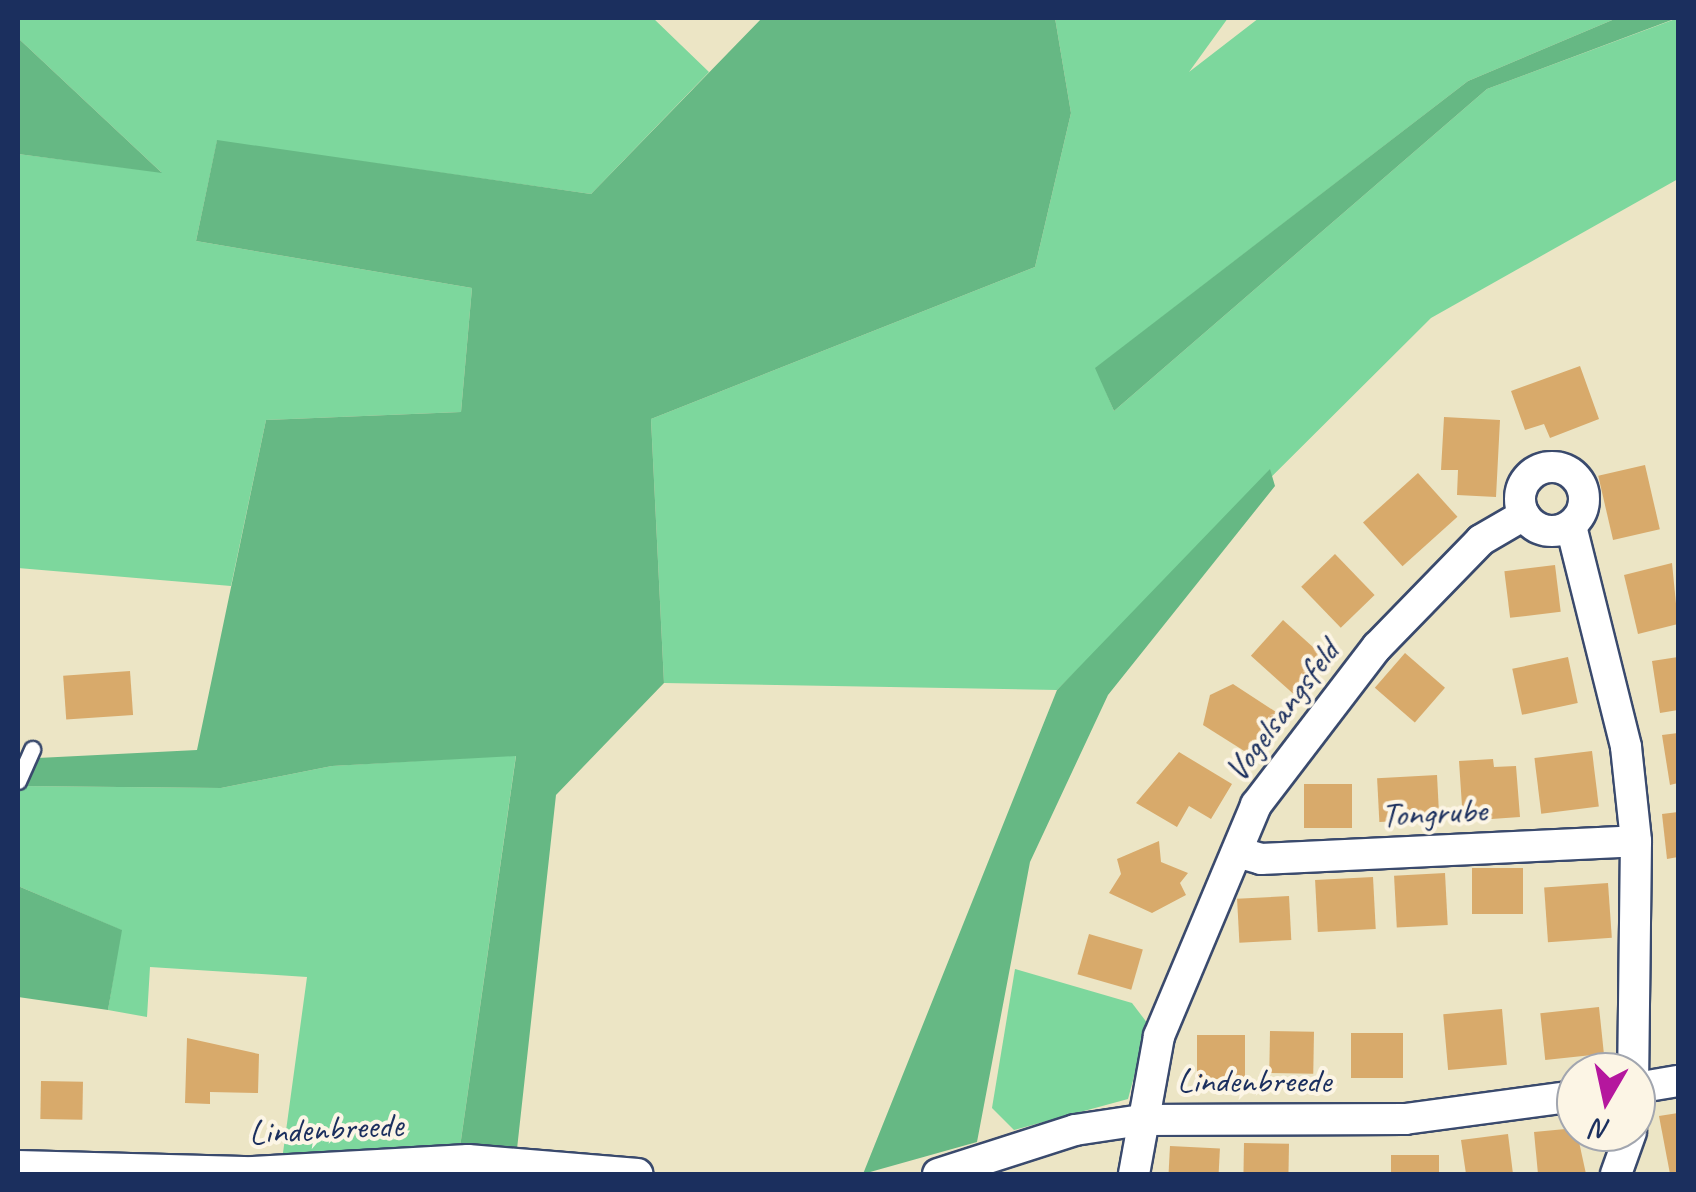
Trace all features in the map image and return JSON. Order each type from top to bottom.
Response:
[{"type":"street","points":[[1571,526],[1550,532],[1524,514],[1524,484],[1560,468],[1585,498],[1571,526],[1626,747],[1636,841],[1633,1052]]},
{"type":"street","name":"Vogelsangsfeld","points":[[1134,1174],[1159,1036],[1267,790],[1377,647],[1481,540],[1524,514]]},
{"type":"street","name":"Tongrube","points":[[1238,852],[1262,859],[1636,841]]},
{"type":"street","name":"Lindenbreede","points":[[938,1174],[1075,1130],[1141,1120],[1405,1119],[1556,1099]]},
{"type":"street","name":"Lindenbreede","points":[[18,1166],[253,1172],[468,1160],[636,1174]]},
{"type":"lane","points":[[18,781],[32,749]]},
{"type":"green space","points":[[18,18],[653,18],[709,72],[591,194],[217,141],[196,241],[472,288],[461,412],[266,420],[231,586],[18,568],[18,154],[161,172],[18,38]]},
{"type":"green space","points":[[762,18],[1055,18],[1071,113],[1035,267],[651,419],[664,683],[556,795],[517,1149],[460,1147],[516,756],[332,766],[221,788],[18,786],[18,759],[197,750],[266,420],[461,412],[472,288],[196,241],[217,140],[591,194]]},
{"type":"green space","points":[[1055,18],[1228,18],[1189,72],[1259,18],[1617,18],[1468,81],[1096,368],[1114,411],[1487,89],[1678,18],[1678,179],[1431,318],[1057,690],[664,683],[651,419],[1035,267],[1071,113]]},
{"type":"green space","points":[[1617,18],[1677,18],[1487,89],[1114,411],[1095,368],[1468,81]]},
{"type":"green space","points":[[18,38],[162,173],[18,154]]},
{"type":"green space","points":[[1270,469],[1275,486],[1108,695],[1030,862],[977,1142],[863,1174],[1057,690]]},
{"type":"green space","points":[[516,755],[460,1147],[282,1160],[307,977],[150,967],[147,1017],[108,1010],[121,930],[18,886],[18,786],[221,788],[332,766]]},
{"type":"green space","points":[[18,886],[122,930],[108,1010],[18,997]]},
{"type":"green space","points":[[1015,969],[1132,1003],[1148,1024],[1128,1099],[1014,1130],[992,1108]]},
{"type":"building","points":[[1580,366],[1599,419],[1550,438],[1544,424],[1525,430],[1511,391]]},
{"type":"building","points":[[1444,417],[1500,420],[1496,497],[1457,495],[1458,470],[1441,470]]},
{"type":"building","points":[[1645,465],[1660,529],[1613,540],[1598,476]]},
{"type":"building","points":[[1418,473],[1457,517],[1402,566],[1363,523]]},
{"type":"building","points":[[1335,554],[1375,595],[1341,628],[1301,587]]},
{"type":"building","points":[[1672,563],[1678,624],[1638,634],[1624,575]]},
{"type":"building","points":[[1555,565],[1561,612],[1510,618],[1504,571]]},
{"type":"building","points":[[1283,620],[1325,658],[1293,694],[1251,656]]},
{"type":"building","points":[[1405,653],[1445,688],[1415,722],[1375,688]]},
{"type":"building","points":[[1568,657],[1578,703],[1522,715],[1512,669]]},
{"type":"building","points":[[1678,657],[1678,710],[1660,713],[1652,661]]},
{"type":"building","points":[[130,671],[133,715],[66,720],[63,676]]},
{"type":"building","points":[[1233,684],[1276,712],[1249,754],[1203,725],[1210,695]]},
{"type":"building","points":[[1678,733],[1678,783],[1670,785],[1662,735]]},
{"type":"building","points":[[1592,751],[1599,807],[1541,814],[1534,758]]},
{"type":"building","points":[[1179,752],[1232,784],[1211,819],[1189,806],[1177,827],[1136,803]]},
{"type":"building","points":[[1493,759],[1494,767],[1516,766],[1520,817],[1463,821],[1459,761]]},
{"type":"building","points":[[1437,775],[1439,819],[1379,822],[1377,778]]},
{"type":"building","points":[[1304,784],[1352,784],[1352,828],[1304,828]]},
{"type":"building","points":[[1678,812],[1678,857],[1667,859],[1662,814]]},
{"type":"building","points":[[1159,841],[1161,862],[1188,873],[1180,883],[1186,895],[1152,913],[1109,893],[1121,874],[1117,859]]},
{"type":"building","points":[[1472,868],[1523,868],[1523,914],[1472,914]]},
{"type":"building","points":[[1445,873],[1448,925],[1397,928],[1394,876]]},
{"type":"building","points":[[1373,877],[1376,929],[1318,932],[1315,880]]},
{"type":"building","points":[[1608,883],[1612,938],[1548,942],[1544,887]]},
{"type":"building","points":[[1289,896],[1291,940],[1239,943],[1237,899]]},
{"type":"building","points":[[1089,934],[1143,949],[1131,990],[1077,974]]},
{"type":"building","points":[[1599,1007],[1604,1052],[1556,1052],[1556,1059],[1545,1060],[1540,1013]]},
{"type":"building","points":[[1502,1009],[1507,1065],[1448,1070],[1443,1014]]},
{"type":"building","points":[[1270,1031],[1314,1032],[1313,1074],[1269,1073]]},
{"type":"building","points":[[1351,1033],[1403,1033],[1403,1078],[1351,1078]]},
{"type":"building","points":[[1197,1035],[1245,1035],[1245,1079],[1197,1079]]},
{"type":"building","points":[[187,1038],[259,1054],[258,1093],[210,1092],[210,1104],[185,1103]]},
{"type":"building","points":[[41,1081],[83,1082],[82,1120],[40,1119]]},
{"type":"building","points":[[1678,1113],[1678,1174],[1670,1174],[1659,1116]]},
{"type":"building","points":[[1556,1130],[1556,1152],[1581,1152],[1586,1174],[1538,1174],[1534,1132]]},
{"type":"building","points":[[1508,1134],[1513,1174],[1466,1174],[1461,1140]]},
{"type":"building","points":[[1244,1143],[1289,1144],[1288,1174],[1243,1174]]},
{"type":"building","points":[[1170,1146],[1220,1149],[1219,1174],[1169,1174]]},
{"type":"building","points":[[1391,1155],[1439,1155],[1439,1174],[1391,1174]]}]
